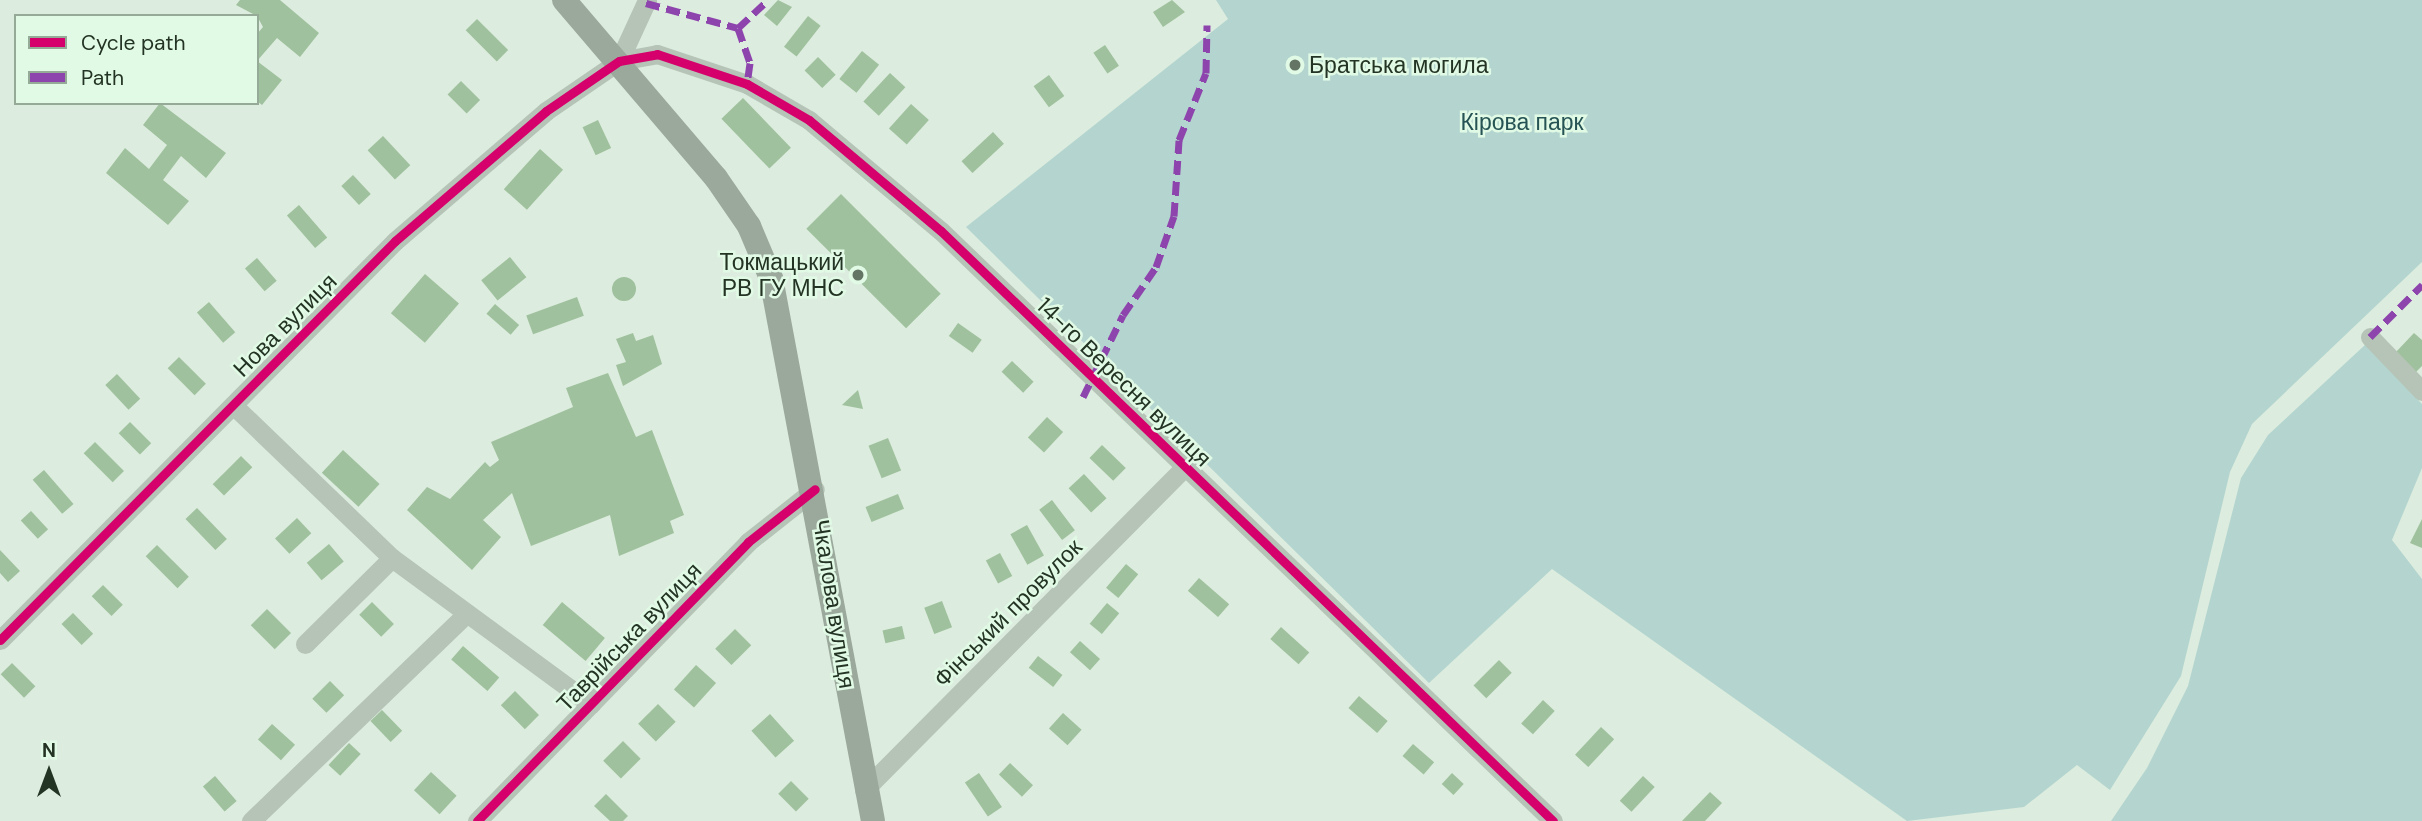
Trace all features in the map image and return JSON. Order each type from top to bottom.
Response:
[{"type":"main road","points":[[564,0],[619,61]]},
{"type":"main road","name":"Чкалова вулиця","points":[[619,61],[749,226],[771,278],[815,489],[864,790],[873,821]]},
{"type":"street","points":[[619,61],[647,0]]},
{"type":"street","name":"14-го Вересня вулиця","points":[[619,61],[657,54],[747,84],[809,120],[941,231],[1553,821]]},
{"type":"street","name":"Нова вулиця","points":[[0,640],[396,241],[546,111],[619,61]]},
{"type":"street","points":[[2370,337],[2422,391]]},
{"type":"street","points":[[233,405],[392,558],[464,616],[591,704]]},
{"type":"street","name":"Фінський провулок","points":[[864,790],[1184,468]]},
{"type":"street","name":"Таврійська вулиця","points":[[477,821],[748,542],[815,489]]},
{"type":"street","points":[[305,644],[392,558]]},
{"type":"street","points":[[251,821],[464,616]]},
{"type":"green space","name":"Кірова парк","points":[[1216,0],[2422,0],[2422,262],[2252,424],[2230,472],[2181,676],[2110,790],[2077,765],[2024,807],[1907,821],[1552,569],[1429,683],[966,227],[1228,19]]},
{"type":"green space","points":[[2366,344],[2422,404],[2422,468],[2392,540],[2422,579],[2422,821],[2111,821],[2147,768],[2188,686],[2241,478],[2268,435]]},
{"type":"building","points":[[240,0],[280,0],[319,33],[300,57],[277,38],[259,59],[259,32],[263,27],[259,14],[253,14],[236,5]]},
{"type":"building","points":[[778,0],[792,7],[777,26],[764,15]]},
{"type":"building","points":[[1172,0],[1185,12],[1163,27],[1153,12]]},
{"type":"building","points":[[808,16],[821,26],[797,57],[784,47]]},
{"type":"building","points":[[477,19],[508,50],[497,61],[466,30]]},
{"type":"building","points":[[1105,45],[1119,66],[1107,74],[1093,53]]},
{"type":"building","points":[[862,51],[879,65],[856,93],[839,79]]},
{"type":"building","points":[[818,57],[836,75],[822,88],[805,70]]},
{"type":"building","points":[[259,63],[282,80],[262,105],[259,103]]},
{"type":"building","points":[[890,73],[905,87],[879,116],[863,102]]},
{"type":"building","points":[[1049,75],[1064,96],[1049,107],[1034,86]]},
{"type":"building","points":[[461,81],[480,100],[467,114],[448,94]]},
{"type":"building","points":[[743,98],[791,148],[769,168],[721,119]]},
{"type":"building","points":[[911,104],[929,120],[907,145],[889,129]]},
{"type":"building","points":[[158,105],[163,105],[226,153],[206,178],[181,156],[163,180],[189,201],[168,225],[106,173],[125,148],[149,169],[167,145],[143,125]]},
{"type":"building","points":[[598,120],[611,148],[596,155],[583,127]]},
{"type":"building","points":[[993,132],[1004,144],[972,173],[962,161]]},
{"type":"building","points":[[383,136],[410,165],[395,180],[368,150]]},
{"type":"building","points":[[540,149],[563,170],[527,210],[504,189]]},
{"type":"building","points":[[353,175],[371,194],[359,205],[341,186]]},
{"type":"building","points":[[841,194],[941,294],[906,328],[806,229]]},
{"type":"building","points":[[299,205],[327,237],[315,248],[287,215]]},
{"type":"building","points":[[510,257],[526,277],[498,300],[481,280]]},
{"type":"building","points":[[257,258],[277,281],[265,291],[245,268]]},
{"type":"building","points":[[425,274],[459,304],[425,343],[391,313]]},
{"type":"building","points":[[624,277],[635,284],[636,289],[629,300],[624,301],[613,294],[612,289],[619,278]]},
{"type":"building","points":[[577,297],[584,316],[533,334],[526,315]]},
{"type":"building","points":[[209,302],[235,332],[223,343],[197,312]]},
{"type":"building","points":[[495,304],[519,325],[511,335],[486,314]]},
{"type":"building","points":[[958,323],[982,340],[973,353],[949,336]]},
{"type":"building","points":[[633,333],[636,341],[653,335],[662,364],[623,386],[616,365],[626,362],[616,339]]},
{"type":"building","points":[[2414,333],[2422,340],[2422,366],[2415,373],[2395,353]]},
{"type":"building","points":[[179,357],[206,384],[195,395],[168,368]]},
{"type":"building","points":[[1012,361],[1034,382],[1023,393],[1002,372]]},
{"type":"building","points":[[608,373],[636,437],[652,430],[684,515],[670,521],[674,533],[619,556],[610,515],[531,546],[512,493],[483,520],[501,537],[472,570],[407,510],[427,487],[450,499],[485,462],[490,467],[499,460],[491,442],[573,407],[566,388]]},
{"type":"building","points":[[117,374],[140,399],[128,410],[105,385]]},
{"type":"building","points":[[858,390],[863,409],[842,405]]},
{"type":"building","points":[[1047,417],[1063,432],[1044,452],[1028,437]]},
{"type":"building","points":[[130,422],[151,443],[140,455],[119,433]]},
{"type":"building","points":[[888,438],[901,470],[882,478],[869,446]]},
{"type":"building","points":[[95,442],[124,471],[113,482],[84,453]]},
{"type":"building","points":[[1102,445],[1126,468],[1113,481],[1089,458]]},
{"type":"building","points":[[343,450],[380,484],[358,507],[322,473]]},
{"type":"building","points":[[241,456],[252,467],[224,496],[213,484]]},
{"type":"building","points":[[44,470],[74,504],[62,514],[33,480]]},
{"type":"building","points":[[1084,474],[1107,498],[1091,512],[1069,488]]},
{"type":"building","points":[[898,494],[904,509],[872,522],[866,507]]},
{"type":"building","points":[[1052,500],[1075,530],[1062,540],[1039,510]]},
{"type":"building","points":[[197,508],[227,539],[215,550],[185,519]]},
{"type":"building","points":[[31,511],[48,529],[38,539],[21,521]]},
{"type":"building","points":[[297,518],[311,533],[289,554],[275,538]]},
{"type":"building","points":[[2422,519],[2422,548],[2410,543]]},
{"type":"building","points":[[1027,525],[1044,556],[1027,565],[1010,534]]},
{"type":"building","points":[[329,544],[344,562],[322,580],[307,563]]},
{"type":"building","points":[[157,545],[189,577],[178,588],[146,556]]},
{"type":"building","points":[[0,550],[20,571],[8,582],[0,573]]},
{"type":"building","points":[[1000,553],[1012,576],[998,583],[986,561]]},
{"type":"building","points":[[1126,564],[1138,574],[1118,598],[1106,588]]},
{"type":"building","points":[[1199,578],[1229,604],[1218,617],[1188,591]]},
{"type":"building","points":[[103,585],[123,605],[111,616],[92,596]]},
{"type":"building","points":[[942,601],[952,627],[934,634],[924,608]]},
{"type":"building","points":[[372,602],[394,624],[381,637],[359,615]]},
{"type":"building","points":[[562,602],[605,638],[586,661],[543,625]]},
{"type":"building","points":[[1107,603],[1119,613],[1102,634],[1090,624]]},
{"type":"building","points":[[267,609],[291,633],[275,649],[251,625]]},
{"type":"building","points":[[73,613],[93,634],[82,645],[61,624]]},
{"type":"building","points":[[902,626],[905,639],[885,643],[883,630]]},
{"type":"building","points":[[1281,627],[1309,652],[1299,664],[1270,639]]},
{"type":"building","points":[[735,629],[751,645],[731,665],[715,649]]},
{"type":"building","points":[[1080,641],[1100,659],[1090,670],[1070,652]]},
{"type":"building","points":[[463,646],[499,677],[487,691],[451,660]]},
{"type":"building","points":[[1038,656],[1062,675],[1053,687],[1029,668]]},
{"type":"building","points":[[1499,660],[1512,673],[1486,698],[1474,685]]},
{"type":"building","points":[[12,663],[35,686],[24,698],[1,674]]},
{"type":"building","points":[[696,665],[716,683],[694,708],[674,690]]},
{"type":"building","points":[[330,681],[344,695],[326,713],[312,699]]},
{"type":"building","points":[[515,691],[539,715],[525,729],[501,705]]},
{"type":"building","points":[[1359,696],[1388,721],[1377,733],[1349,708]]},
{"type":"building","points":[[1543,700],[1555,711],[1533,734],[1521,723]]},
{"type":"building","points":[[658,704],[676,722],[656,741],[638,724]]},
{"type":"building","points":[[382,710],[402,731],[391,742],[370,721]]},
{"type":"building","points":[[1063,713],[1082,730],[1068,745],[1049,729]]},
{"type":"building","points":[[770,714],[794,741],[776,757],[751,731]]},
{"type":"building","points":[[272,724],[295,745],[281,760],[258,740]]},
{"type":"building","points":[[1601,727],[1614,739],[1588,767],[1575,755]]},
{"type":"building","points":[[623,741],[641,759],[621,778],[603,761]]},
{"type":"building","points":[[349,743],[361,754],[340,776],[329,765]]},
{"type":"building","points":[[1413,744],[1434,762],[1424,774],[1403,756]]},
{"type":"building","points":[[1010,763],[1033,785],[1022,797],[999,775]]},
{"type":"building","points":[[431,772],[457,796],[440,814],[414,790]]},
{"type":"building","points":[[979,773],[1002,807],[988,816],[965,783]]},
{"type":"building","points":[[1452,773],[1464,784],[1453,795],[1442,784]]},
{"type":"building","points":[[215,776],[237,801],[225,811],[203,786]]},
{"type":"building","points":[[1643,776],[1655,787],[1632,812],[1620,801]]},
{"type":"building","points":[[791,781],[809,799],[796,811],[778,794]]},
{"type":"building","points":[[1710,792],[1722,803],[1705,821],[1682,821]]},
{"type":"building","points":[[606,794],[628,816],[623,821],[610,821],[594,806]]},
{"type":"marked path","points":[[646,3],[738,28],[768,0]]},
{"type":"marked path","points":[[1083,397],[1123,315],[1156,267],[1174,216],[1179,140],[1206,73],[1207,25]]},
{"type":"marked path","points":[[738,28],[750,63],[747,84]]},
{"type":"marked path","points":[[2370,337],[2422,285]]},
{"type":"cycle path","points":[[0,640],[395,241],[546,111],[619,61],[657,54],[747,84],[809,120],[941,231],[1553,821]]},
{"type":"cycle path","points":[[477,821],[748,542],[815,489]]},
{"type":"place","name":"Братська могила","points":[[1295,65]]},
{"type":"place","name":"Токмацький РВ ГУ МНС","points":[[858,275]]}]
